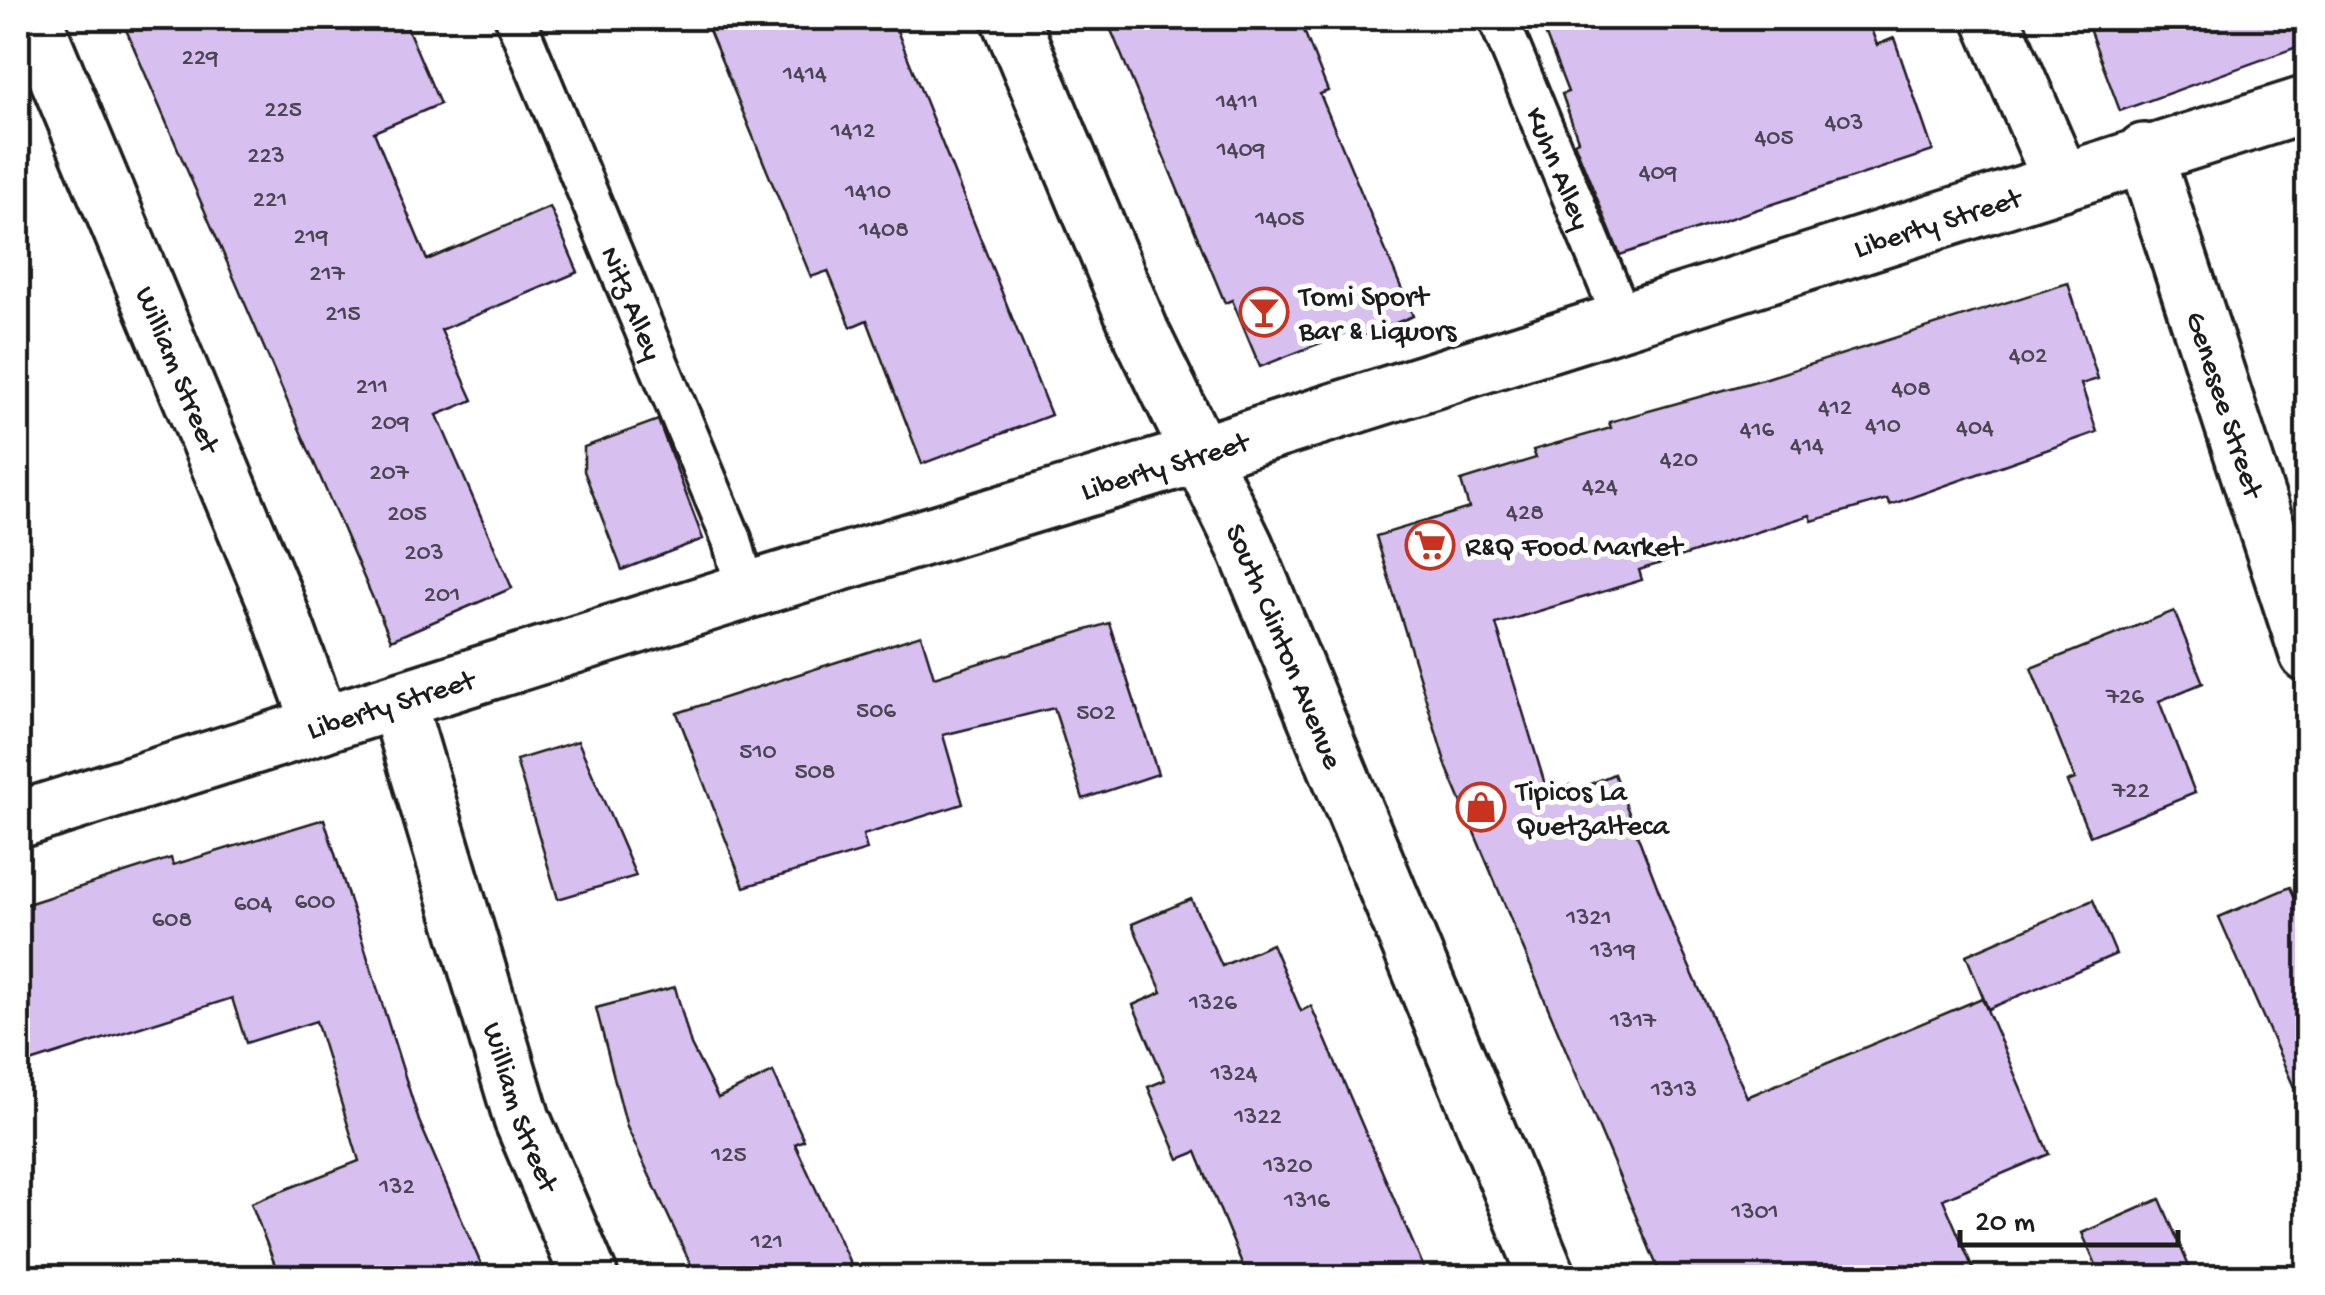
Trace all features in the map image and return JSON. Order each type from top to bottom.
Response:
[{"type":"street","name":"William Street","points":[[33,18],[275,599],[321,724]]},
{"type":"street","name":"South Clinton Avenue","points":[[1010,18],[1142,336],[1252,564],[1548,1278]]},
{"type":"street","points":[[1991,18],[2062,182]]},
{"type":"street","name":"Liberty Street","points":[[18,820],[746,591],[1200,454],[2062,182],[2144,152],[2308,104]]},
{"type":"street","name":"Genesee Street","points":[[2144,152],[2308,654]]},
{"type":"street","name":"William Street","points":[[398,703],[522,1118],[590,1278]]},
{"type":"lane","name":"Nitz Alley","points":[[516,18],[732,540],[746,591]]},
{"type":"lane","name":"Kuhn Alley","points":[[1498,18],[1623,320]]},
{"type":"building","points":[[121,18],[403,18],[440,104],[374,132],[427,260],[550,207],[578,272],[441,330],[473,400],[437,415],[512,588],[391,640]]},
{"type":"building","points":[[704,18],[892,18],[1051,415],[922,464],[867,320],[851,327],[828,271],[811,277]]},
{"type":"building","points":[[1106,18],[1299,18],[1328,91],[1320,94],[1413,316],[1362,337],[1358,328],[1260,367],[1232,300],[1225,303]]},
{"type":"building","points":[[1539,18],[1867,18],[1877,45],[1894,38],[1933,151],[1620,255],[1574,142],[1578,140],[1562,94],[1568,92]]},
{"type":"building","points":[[2085,18],[2308,18],[2308,43],[2120,111]]},
{"type":"building","points":[[2068,283],[2098,379],[2081,384],[2097,432],[1890,505],[1887,499],[1812,521],[1810,515],[1639,570],[1642,580],[1496,624],[1548,794],[1570,785],[1574,791],[1614,774],[1678,941],[1747,1097],[1982,998],[2049,1154],[1943,1199],[1977,1278],[1662,1278],[1447,768],[1376,536],[1469,508],[1461,481],[1536,458],[1533,450],[1611,428],[1609,422],[1767,378]]},
{"type":"building","points":[[658,420],[703,539],[622,570],[584,471],[584,447]]},
{"type":"building","points":[[2174,611],[2203,683],[2159,701],[2195,793],[2090,836],[2067,782],[2075,779],[2031,668]]},
{"type":"building","points":[[1109,623],[1158,774],[1083,799],[1054,708],[943,735],[963,804],[863,835],[867,850],[744,887],[677,713],[921,635],[934,677]]},
{"type":"building","points":[[578,741],[636,876],[558,899],[516,760]]},
{"type":"building","points":[[324,819],[419,1121],[487,1278],[280,1278],[251,1203],[359,1161],[316,1021],[246,1043],[232,998],[18,1066],[18,907],[171,858],[173,865]]},
{"type":"building","points":[[2290,887],[2308,926],[2308,1119],[2219,917]]},
{"type":"building","points":[[1191,899],[1222,966],[1272,944],[1301,1011],[1311,1006],[1428,1278],[1248,1278],[1196,1152],[1179,1159],[1148,1087],[1165,1080],[1133,1005],[1162,992],[1132,924]]},
{"type":"building","points":[[2093,900],[2116,954],[1988,1009],[1966,955]]},
{"type":"building","points":[[675,987],[691,1045],[718,1098],[773,1072],[804,1140],[795,1144],[857,1278],[697,1278],[627,1127],[596,1008]]},
{"type":"building","points":[[2160,1199],[2194,1278],[2102,1278],[2082,1233]]},
{"type":"place","name":"Tomi Sport Bar & Liquors","points":[[1264,312]]},
{"type":"place","name":"R&Q Food Market","points":[[1430,545]]},
{"type":"place","name":"Tipicos La Quetzalteca","points":[[1481,807]]}]
